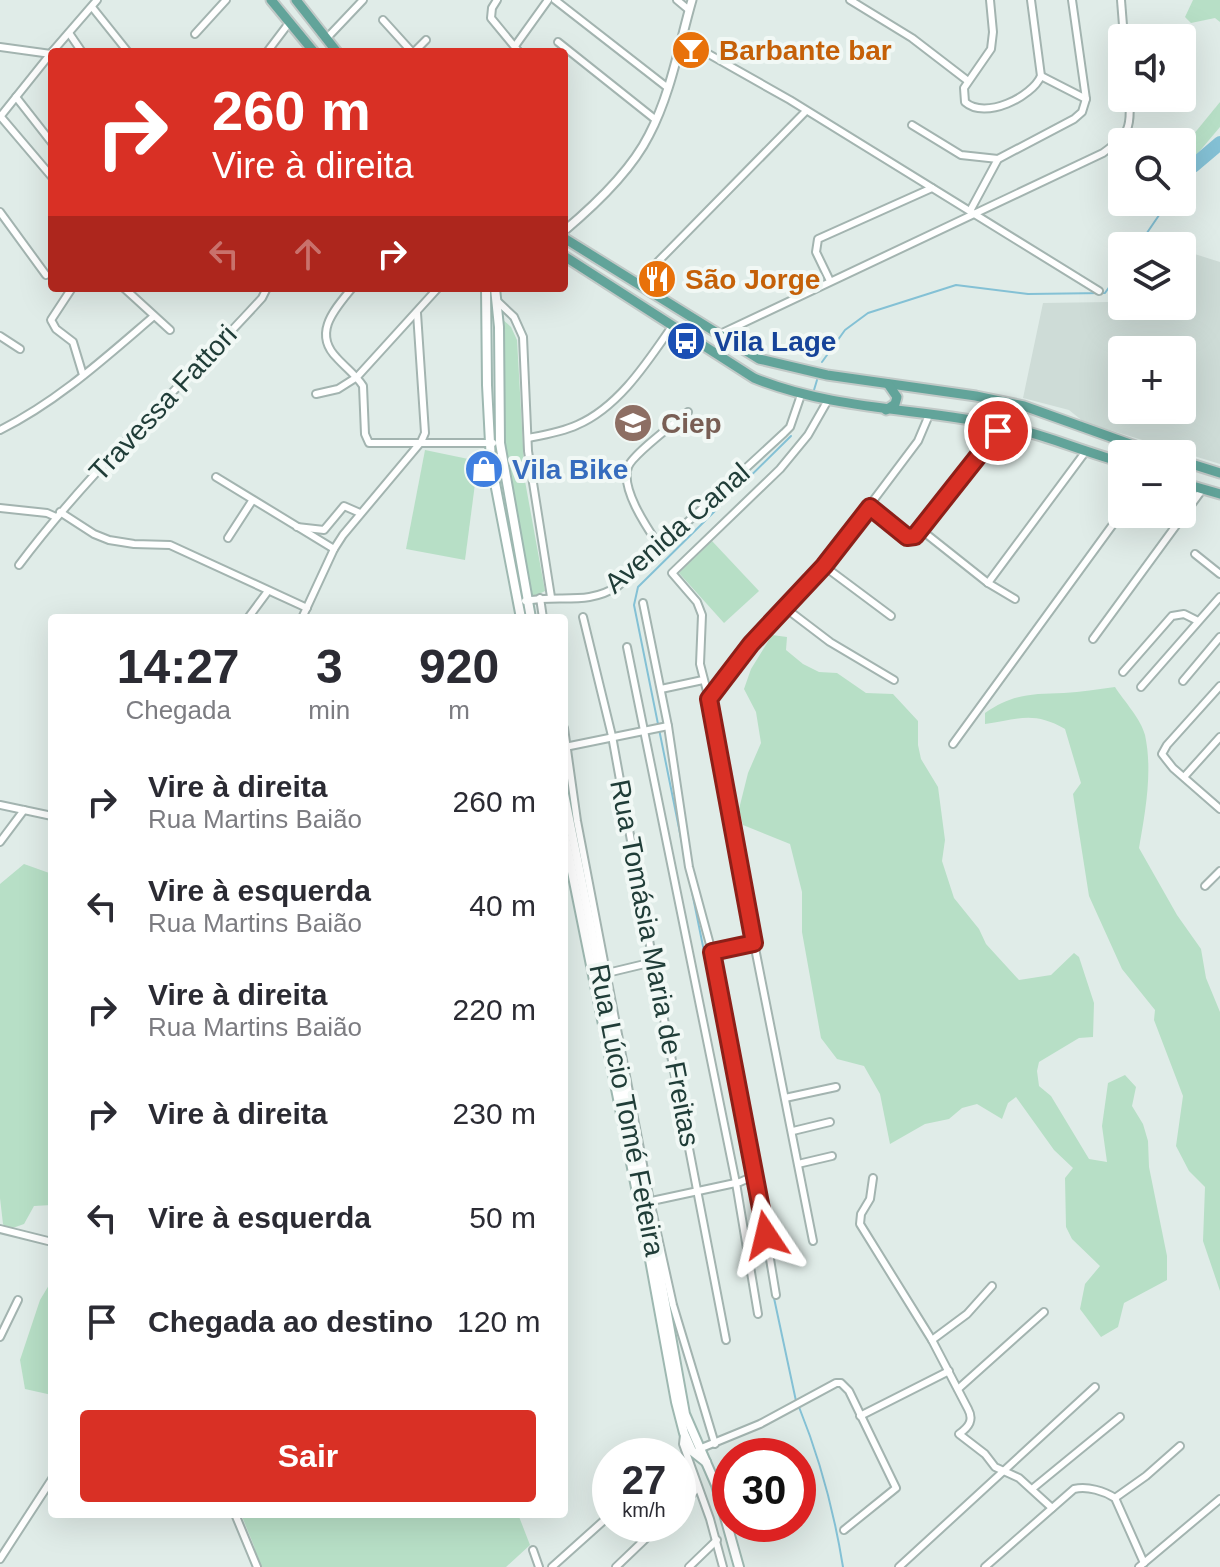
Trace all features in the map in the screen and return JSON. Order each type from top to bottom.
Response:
[{"type":"main road","points":[[271,0],[311,48]]},
{"type":"main road","points":[[296,0],[334,48]]},
{"type":"main road","points":[[568,241],[755,357],[827,375],[976,396],[1024,406],[1114,440]]},
{"type":"main road","points":[[568,259],[754,378],[801,395],[1003,425],[1108,458]]},
{"type":"main road","points":[[486,292],[495,443],[530,614]]},
{"type":"main road","points":[[495,292],[499,327],[495,443],[491,462],[520,614]]},
{"type":"main road","points":[[886,410],[895,404],[897,397],[888,384]]},
{"type":"main road","points":[[1082,450],[1089,442],[1090,434],[1085,428]]},
{"type":"main road","points":[[1097,455],[1095,443],[1105,437]]},
{"type":"main road","points":[[1196,465],[1220,473]]},
{"type":"main road","points":[[1196,488],[1220,494]]},
{"type":"main road","name":"Rua Lúcio Tomé Feteira","points":[[568,815],[689,1438]]},
{"type":"main road","name":"Rua Lúcio Tomé Feteira","points":[[568,848],[599,975]]},
{"type":"main road","name":"Rua Lúcio Tomé Feteira","points":[[696,1453],[706,1462],[716,1485],[739,1567]]},
{"type":"street","points":[[195,34],[226,0]]},
{"type":"street","points":[[326,39],[363,0]]},
{"type":"street","points":[[497,0],[492,8],[494,24],[516,48]]},
{"type":"street","points":[[518,48],[548,0]]},
{"type":"street","points":[[555,0],[668,88]]},
{"type":"street","points":[[677,0],[689,10]]},
{"type":"street","points":[[568,227],[632,161],[656,120],[692,0]]},
{"type":"street","points":[[990,0],[991,49],[968,81],[963,94],[965,102],[979,110],[991,109],[1020,97],[1041,76],[1031,0]]},
{"type":"street","points":[[912,125],[956,153],[998,159],[1074,119],[1082,112],[1086,99],[1072,0]]},
{"type":"street","points":[[1121,0],[1123,24]]},
{"type":"street","points":[[853,2],[912,38],[968,81]]},
{"type":"street","points":[[56,48],[95,3],[125,48]]},
{"type":"street","points":[[383,20],[409,48]]},
{"type":"street","points":[[270,48],[289,23]]},
{"type":"street","points":[[69,33],[79,48]]},
{"type":"street","points":[[682,39],[806,111],[1099,291]]},
{"type":"street","points":[[417,48],[426,40]]},
{"type":"street","points":[[558,42],[566,48]]},
{"type":"street","points":[[0,47],[48,53]]},
{"type":"street","points":[[568,50],[656,120]]},
{"type":"street","points":[[48,58],[0,117],[48,172]]},
{"type":"street","points":[[1041,76],[1086,99]]},
{"type":"street","points":[[16,97],[48,138]]},
{"type":"street","points":[[636,284],[806,111]]},
{"type":"street","points":[[718,335],[1103,153],[1116,144],[1130,126],[1130,112]]},
{"type":"street","points":[[973,213],[998,159]]},
{"type":"street","points":[[830,281],[816,252],[818,239],[932,188]]},
{"type":"street","points":[[0,212],[46,275]]},
{"type":"street","points":[[69,292],[51,320],[56,329],[73,342],[83,375]]},
{"type":"street","points":[[128,292],[170,330]]},
{"type":"street","name":"Travessa Fattori","points":[[19,565],[58,515],[265,292]]},
{"type":"street","points":[[349,292],[332,313],[325,339],[334,356],[363,386],[365,434],[369,443],[495,443]]},
{"type":"street","points":[[316,394],[338,389],[357,377],[435,292]]},
{"type":"street","points":[[495,299],[514,317],[523,337],[534,495],[551,597]]},
{"type":"street","points":[[304,614],[334,549],[360,513],[421,442],[425,433],[417,313]]},
{"type":"street","points":[[0,430],[32,412],[83,375],[154,316]]},
{"type":"street","points":[[528,438],[578,425],[610,403],[673,325]]},
{"type":"street","points":[[0,336],[20,349]]},
{"type":"street","name":"Avenida Canal","points":[[518,602],[605,594],[618,586],[790,427],[801,395]]},
{"type":"street","name":"Avenida Canal","points":[[703,680],[700,664],[702,615],[697,602],[673,575],[674,568],[780,469],[808,435],[828,400]]},
{"type":"street","points":[[660,547],[636,507],[627,470],[634,458],[688,412]]},
{"type":"street","points":[[709,699],[751,644],[824,566],[870,507],[918,441],[929,415]]},
{"type":"street","points":[[870,507],[911,538],[1003,425]]},
{"type":"street","points":[[790,427],[808,435]]},
{"type":"street","points":[[988,583],[1082,450]]},
{"type":"street","points":[[216,477],[334,549]]},
{"type":"street","points":[[1093,639],[1202,490]]},
{"type":"street","points":[[228,538],[252,501]]},
{"type":"street","points":[[295,527],[324,530],[344,506],[360,513]]},
{"type":"street","points":[[0,508],[58,515],[109,540],[170,545],[307,608]]},
{"type":"street","points":[[953,744],[1110,528]]},
{"type":"street","points":[[920,529],[988,583],[1015,599]]},
{"type":"street","points":[[1195,554],[1220,574]]},
{"type":"street","points":[[824,566],[891,616]]},
{"type":"street","points":[[251,614],[268,591]]},
{"type":"street","points":[[1141,687],[1220,597]]},
{"type":"street","points":[[540,598],[542,614]]},
{"type":"street","points":[[643,603],[661,689],[664,727],[689,867],[712,952],[776,1295]]},
{"type":"street","points":[[784,607],[830,642],[894,680]]},
{"type":"street","points":[[1123,672],[1172,616],[1184,614],[1198,621]]},
{"type":"street","name":"Rua Tomásia Maria de Freitas","points":[[583,617],[612,736],[726,1340]]},
{"type":"street","points":[[1183,681],[1220,637]]},
{"type":"street","points":[[627,647],[648,729],[738,1182],[758,1314]]},
{"type":"street","points":[[661,689],[703,680],[709,699],[813,1241]]},
{"type":"street","points":[[1220,686],[1162,754],[1220,809]]},
{"type":"street","points":[[568,746],[664,727]]},
{"type":"street","points":[[1184,777],[1220,737]]},
{"type":"street","points":[[568,760],[599,975],[653,962]]},
{"type":"street","points":[[0,805],[48,815]]},
{"type":"street","points":[[0,842],[24,810]]},
{"type":"street","points":[[1205,886],[1220,871]]},
{"type":"street","points":[[712,952],[754,943]]},
{"type":"street","points":[[785,1098],[836,1087]]},
{"type":"street","points":[[793,1131],[830,1122]]},
{"type":"street","points":[[798,1164],[832,1156]]},
{"type":"street","points":[[713,1438],[645,1203],[753,1177]]},
{"type":"street","points":[[873,1178],[870,1199],[861,1214],[860,1224],[932,1340],[971,1415],[966,1429],[959,1434],[1001,1471],[1019,1478],[1052,1508]]},
{"type":"street","points":[[0,1229],[48,1241]]},
{"type":"street","points":[[932,1340],[967,1314],[992,1286]]},
{"type":"street","points":[[0,1337],[18,1300]]},
{"type":"street","points":[[958,1389],[1044,1312]]},
{"type":"street","points":[[860,1416],[949,1371]]},
{"type":"street","points":[[728,1438],[841,1383],[849,1391],[896,1488],[844,1530]]},
{"type":"street","points":[[899,1567],[1095,1387]]},
{"type":"street","points":[[1032,1489],[1120,1417]]},
{"type":"street","points":[[1115,1498],[1180,1446]]},
{"type":"street","name":"Rua Lúcio Tomé Feteira","points":[[696,1475],[712,1526]]},
{"type":"street","points":[[0,1559],[48,1485]]},
{"type":"street","points":[[985,1567],[1074,1489],[1108,1494],[1115,1498],[1142,1565],[1220,1499]]},
{"type":"street","points":[[237,1518],[257,1567]]},
{"type":"street","points":[[552,1567],[592,1531]]},
{"type":"street","points":[[616,1567],[642,1542]]},
{"type":"street","points":[[689,1567],[715,1542]]},
{"type":"street","name":"Rua Lúcio Tomé Feteira","points":[[717,1542],[723,1567]]},
{"type":"street","points":[[533,1550],[539,1567]]},
{"type":"shaded area","points":[[1196,254],[1220,262],[1220,464],[1196,457],[1196,440],[1142,440],[1084,422],[1069,410],[1023,398],[1043,303],[1108,302],[1108,320],[1196,320]]},
{"type":"green space","points":[[1193,0],[1220,0],[1220,22],[1215,18],[1191,23],[1185,17]]},
{"type":"green space","points":[[1220,102],[1220,127],[1196,155],[1196,131]]},
{"type":"green space","points":[[501,318],[511,327],[517,340],[525,481],[545,591],[533,597],[530,595],[504,441]]},
{"type":"green space","points":[[425,450],[478,461],[465,560],[406,549]]},
{"type":"green space","points":[[712,541],[759,591],[724,623],[679,573]]},
{"type":"green space","points":[[772,635],[787,637],[786,650],[819,672],[837,673],[866,693],[893,694],[918,721],[921,759],[938,787],[945,840],[942,861],[954,898],[979,929],[986,944],[1019,980],[1051,975],[1074,953],[1079,957],[1094,1003],[1093,1037],[1079,1038],[1039,1062],[1039,1086],[1051,1096],[1089,1159],[1107,1162],[1102,1126],[1108,1083],[1125,1075],[1136,1087],[1132,1106],[1143,1124],[1148,1141],[1149,1167],[1167,1256],[1167,1280],[1124,1303],[1118,1327],[1101,1337],[1080,1309],[1085,1284],[1100,1266],[1072,1239],[1066,1227],[1065,1178],[1073,1168],[1054,1150],[1016,1097],[1008,1103],[1002,1119],[977,1104],[962,1108],[949,1119],[925,1124],[890,1144],[880,1094],[864,1066],[837,1059],[821,1038],[802,932],[802,892],[790,844],[743,825],[739,809],[748,773],[761,743],[756,712],[744,689],[751,669]]},
{"type":"green space","points":[[1115,687],[1145,735],[1147,792],[1139,848],[1177,915],[1201,949],[1206,978],[1220,1012],[1220,1291],[1203,1241],[1205,1187],[1189,1171],[1176,1146],[1183,1096],[1154,1020],[1155,1010],[1122,969],[1089,896],[1073,794],[1081,783],[1065,729],[1035,718],[985,724],[985,713],[1013,699]]},
{"type":"green space","points":[[24,864],[48,873],[48,1205],[34,1206],[24,1224],[7,1230],[3,1224],[0,1198],[0,884]]},
{"type":"green space","points":[[48,1287],[48,1394],[25,1389],[20,1360],[40,1300]]},
{"type":"green space","points":[[243,1518],[520,1518],[530,1545],[506,1567],[259,1567]]},
{"type":"waterway","points":[[1196,163],[1220,143]]},
{"type":"waterway","points":[[1148,232],[1158,216]]},
{"type":"waterway","points":[[822,362],[845,330],[868,313],[956,285],[1028,294],[1105,293],[1108,289]]},
{"type":"waterway","points":[[814,390],[817,380]]},
{"type":"waterway","points":[[683,848],[634,605],[638,587],[791,436]]},
{"type":"waterway","points":[[690,882],[749,1174]]},
{"type":"waterway","points":[[750,1180],[772,1288]]},
{"type":"waterway","points":[[774,1298],[796,1401]]},
{"type":"waterway","points":[[799,1407],[826,1486],[843,1567]]},
{"type":"place","name":"Barbante bar","points":[[691,50]]},
{"type":"place","name":"São Jorge","points":[[657,279]]},
{"type":"place","name":"Vila Lage","points":[[686,341]]},
{"type":"place","name":"Ciep","points":[[633,423]]},
{"type":"place","name":"Vila Bike","points":[[484,469]]},
{"type":"route","points":[[766,1235],[712,952],[754,943],[709,699],[751,644],[824,566],[870,507],[907,537],[915,536],[998,431]]}]
